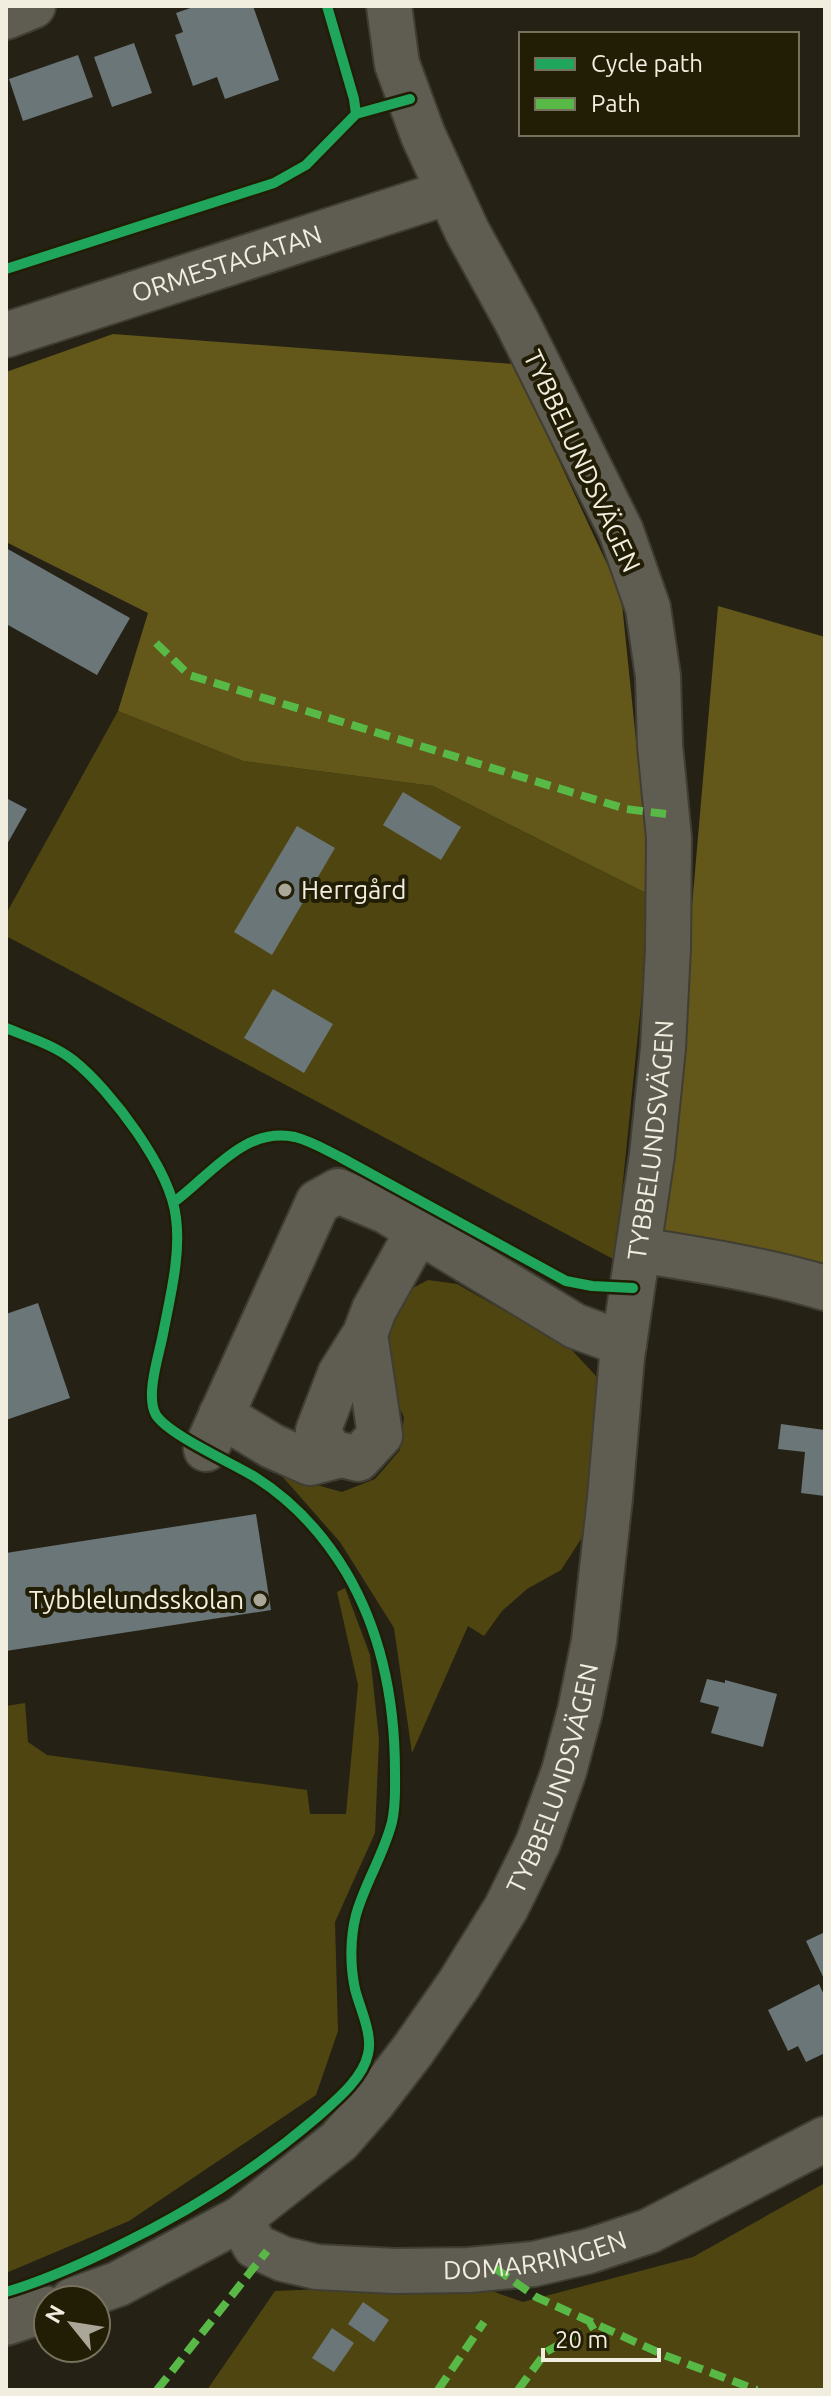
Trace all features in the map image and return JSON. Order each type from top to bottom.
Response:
[{"type":"street","points":[[6,17],[33,6]]},
{"type":"street","name":"TYBBELUNDSVÄGEN","points":[[112,2286],[240,2219],[339,2141],[413,2050],[506,1908],[538,1843],[572,1741],[594,1641],[624,1344],[652,1155],[661,1064],[668,948],[669,838],[660,745],[658,676],[648,608],[621,531],[423,135],[397,64],[389,6]]},
{"type":"street","name":"ORMESTAGATAN","points":[[6,335],[449,192]]},
{"type":"street","points":[[418,1231],[374,1310],[365,1334],[340,1374],[318,1431],[330,1452],[341,1455],[310,1463],[272,1446],[214,1432],[318,1202],[338,1191],[386,1211],[575,1326],[624,1344]]},
{"type":"street","points":[[639,1250],[705,1260],[825,1288]]},
{"type":"street","name":"DOMARRINGEN","points":[[240,2219],[255,2246],[283,2259],[317,2267],[395,2271],[469,2270],[534,2264],[589,2251],[649,2231],[825,2139]]},
{"type":"street","points":[[6,2323],[32,2314]]},
{"type":"shaded area","points":[[113,334],[514,364],[621,594],[652,896],[433,786],[243,761],[118,711],[148,613],[6,542],[6,372]]},
{"type":"shaded area","points":[[718,606],[825,637],[825,1284],[663,1241]]},
{"type":"shaded area","points":[[118,711],[243,761],[433,786],[652,896],[615,1260],[6,936],[6,914]]},
{"type":"shaded area","points":[[428,1280],[457,1284],[570,1348],[602,1387],[585,1533],[561,1570],[527,1589],[502,1611],[484,1636],[468,1626],[412,1753],[394,1628],[340,1542],[281,1475],[342,1492],[375,1479],[400,1450],[404,1417],[383,1374],[391,1328],[407,1291]]},
{"type":"shaded area","points":[[345,1588],[370,1655],[379,1739],[375,1833],[335,1922],[338,2031],[316,2095],[129,2221],[6,2273],[6,1706],[25,1703],[28,1742],[47,1755],[307,1790],[310,1814],[346,1814],[358,1685],[337,1592]]},
{"type":"shaded area","points":[[825,2183],[825,2390],[207,2390],[275,2291],[469,2283],[523,2302],[693,2257]]},
{"type":"building","points":[[196,6],[253,6],[279,80],[225,99],[217,77],[193,86],[175,35],[183,32],[176,13]]},
{"type":"building","points":[[134,43],[152,93],[112,107],[94,57]]},
{"type":"building","points":[[78,55],[93,97],[23,121],[9,79]]},
{"type":"building","points":[[6,548],[130,618],[97,675],[8,625],[6,630]]},
{"type":"building","points":[[403,792],[461,827],[441,860],[383,825]]},
{"type":"building","points":[[6,798],[27,809],[6,846]]},
{"type":"building","name":"Herrgård","points":[[297,826],[335,848],[272,955],[234,932]]},
{"type":"building","points":[[273,989],[333,1024],[304,1073],[244,1038]]},
{"type":"building","points":[[38,1303],[70,1398],[6,1420],[6,1314]]},
{"type":"building","points":[[781,1424],[825,1430],[825,1496],[801,1493],[805,1452],[778,1449]]},
{"type":"building","points":[[256,1514],[271,1610],[6,1651],[6,1553]]},
{"type":"building","points":[[707,1679],[725,1683],[725,1680],[777,1694],[763,1747],[711,1733],[719,1707],[700,1702]]},
{"type":"building","points":[[825,1932],[825,1981],[806,1941]]},
{"type":"building","points":[[819,1984],[825,1997],[825,2053],[806,2062],[798,2046],[788,2051],[768,2010]]},
{"type":"building","points":[[363,2302],[389,2320],[374,2342],[348,2324]]},
{"type":"building","points":[[332,2328],[354,2343],[334,2372],[312,2358]]},
{"type":"marked path","points":[[156,643],[189,675],[626,809],[666,814]]},
{"type":"marked path","points":[[157,2390],[267,2251]]},
{"type":"marked path","points":[[495,2268],[536,2297],[664,2355],[757,2390]]},
{"type":"marked path","points":[[438,2390],[484,2322]]},
{"type":"marked path","points":[[518,2390],[546,2352],[595,2324]]},
{"type":"cycle path","points":[[327,6],[356,114]]},
{"type":"cycle path","points":[[6,269],[274,183],[306,165],[356,114],[410,99]]},
{"type":"cycle path","points":[[6,1028],[58,1050],[88,1073],[137,1132],[163,1177],[176,1218],[177,1247],[172,1291],[152,1387],[156,1415],[174,1431],[255,1477],[282,1497],[317,1532],[346,1572],[369,1619],[384,1669],[392,1720],[395,1791],[389,1834],[360,1903],[353,1933],[353,1980],[369,2046],[365,2063],[354,2081],[293,2137],[245,2173],[194,2205],[88,2260],[6,2292]]},
{"type":"cycle path","points":[[174,1202],[244,1146],[260,1139],[295,1137],[340,1157],[566,1281],[633,1288]]},
{"type":"place","name":"Herrgård","points":[[285,890]]},
{"type":"place","name":"Tybblelundsskolan","points":[[260,1600]]}]
